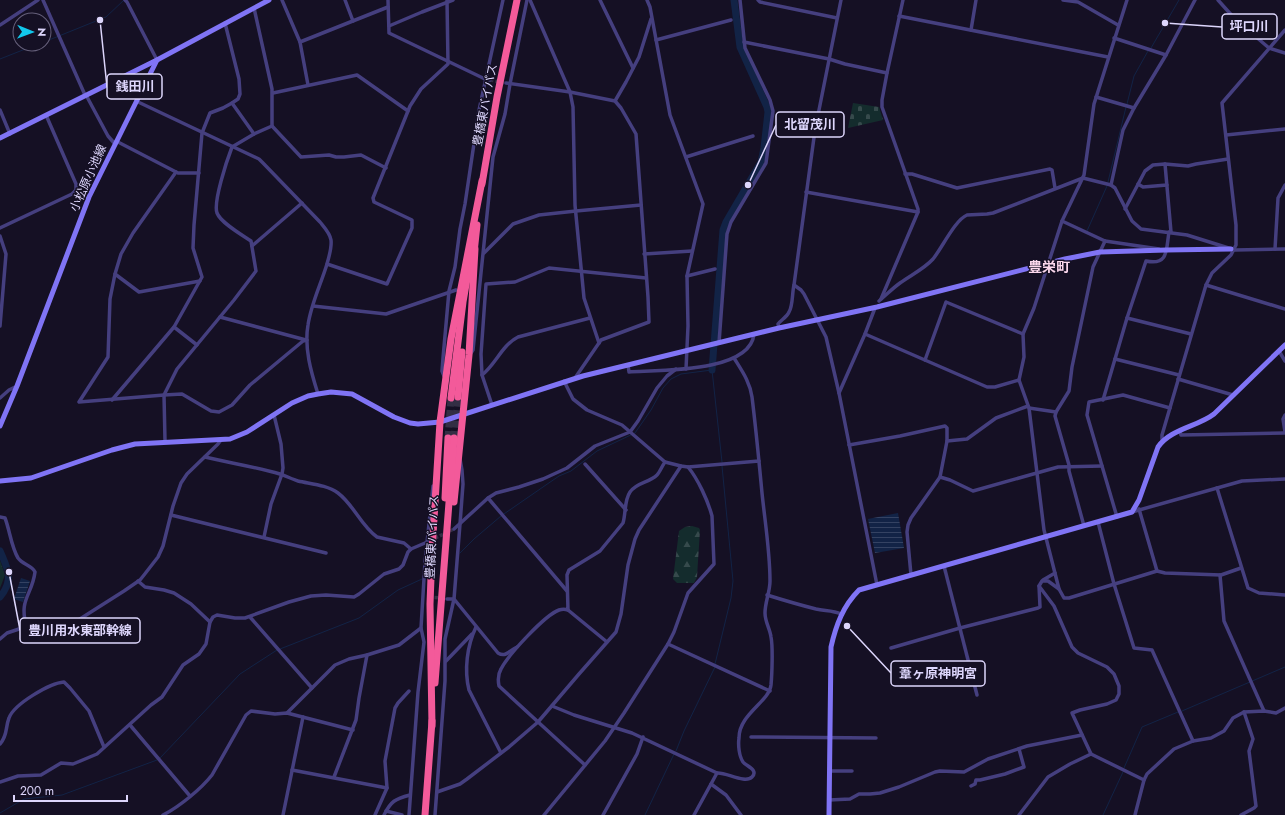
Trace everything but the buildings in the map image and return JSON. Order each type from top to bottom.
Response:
[{"type":"highway","name":"豊橋東バイパス","points":[[478,215],[463,302],[454,398],[475,249],[482,181],[497,97],[517,0]]},
{"type":"highway","points":[[432,726],[430,604],[440,422],[450,339],[482,181]]},
{"type":"highway","points":[[444,575],[447,567],[464,414],[475,249]]},
{"type":"highway","name":"豊橋東バイパス","points":[[425,815],[451,438],[444,575],[438,638]]},
{"type":"street","points":[[0,25],[38,0]]},
{"type":"street","points":[[43,0],[86,95],[108,136],[116,143],[178,173],[199,173]]},
{"type":"street","points":[[0,138],[157,60],[269,0]]},
{"type":"street","points":[[282,0],[300,42],[308,85]]},
{"type":"street","points":[[345,0],[353,21]]},
{"type":"street","points":[[388,0],[389,33],[485,79],[490,80]]},
{"type":"street","points":[[389,26],[447,1],[453,0]]},
{"type":"street","points":[[445,381],[442,371],[449,291],[455,267],[475,132],[485,79],[503,0]]},
{"type":"street","points":[[469,355],[473,350],[478,285],[484,253],[493,157],[505,114],[508,83],[527,0]]},
{"type":"street","points":[[530,0],[570,92],[573,107],[576,210],[584,298],[599,343]]},
{"type":"street","points":[[600,0],[633,68]]},
{"type":"street","points":[[647,0],[650,6],[670,115],[703,204],[687,276],[688,326],[686,369]]},
{"type":"street","points":[[715,344],[727,234],[731,222],[766,163],[773,111],[770,100],[745,48],[740,0]]},
{"type":"street","points":[[758,0],[760,2],[837,18]]},
{"type":"street","points":[[779,328],[778,324],[789,312],[792,306],[792,294],[815,130],[841,0]]},
{"type":"street","points":[[839,393],[918,212],[918,208],[882,107],[887,73],[903,0]]},
{"type":"street","points":[[971,30],[976,0]]},
{"type":"street","points":[[1063,0],[1078,2],[1118,25]]},
{"type":"street","points":[[1127,0],[1094,104],[1084,175],[1062,221],[1034,308],[1023,334],[1024,357],[1019,380],[1028,407],[1045,537],[1059,589],[1064,598],[1157,571],[1166,573],[1220,575],[1241,568]]},
{"type":"street","points":[[1111,185],[1123,130],[1134,108],[1166,55],[1194,0]]},
{"type":"street","points":[[1218,0],[1235,19],[1269,48],[1285,53]]},
{"type":"street","points":[[127,1],[157,60]]},
{"type":"street","points":[[327,264],[387,284],[389,282],[412,228],[413,222],[412,220],[373,200],[408,111],[416,96],[448,64],[447,1]]},
{"type":"street","points":[[300,42],[388,7]]},
{"type":"street","points":[[254,8],[273,94],[272,126],[301,157],[329,155],[344,157],[361,155],[386,168]]},
{"type":"street","points":[[899,16],[1108,57]]},
{"type":"street","points":[[615,101],[639,57],[652,18]]},
{"type":"street","points":[[656,40],[731,20]]},
{"type":"street","points":[[112,400],[174,327],[202,277],[193,248],[202,133],[210,113],[232,103],[238,99],[240,94],[240,85],[225,23]]},
{"type":"street","points":[[1162,441],[1162,435],[1206,285],[1212,273],[1231,255],[1236,246],[1236,225],[1222,103],[1285,30]]},
{"type":"street","points":[[1114,38],[1166,55]]},
{"type":"street","points":[[744,42],[829,59],[887,73]]},
{"type":"street","name":"小松原小池線","points":[[0,426],[17,386],[89,197],[157,60]]},
{"type":"street","points":[[273,94],[357,75],[408,111]]},
{"type":"street","points":[[508,83],[570,92],[615,101],[621,108],[636,134],[649,322],[601,340],[575,378]]},
{"type":"street","points":[[1096,97],[1134,108]]},
{"type":"street","points":[[136,101],[263,163],[327,231],[331,239],[331,252],[313,306],[308,326],[307,340],[311,373],[318,394]]},
{"type":"street","points":[[232,103],[254,134]]},
{"type":"street","points":[[0,110],[10,134]]},
{"type":"street","points":[[0,228],[72,194],[76,190],[76,184],[70,169],[46,115]]},
{"type":"street","points":[[165,441],[164,395],[177,369],[256,271],[251,241],[224,221],[218,214],[217,209],[221,180],[232,147],[254,134],[272,126]]},
{"type":"street","points":[[1226,135],[1285,129]]},
{"type":"street","points":[[686,157],[753,136]]},
{"type":"street","points":[[1125,209],[1145,171],[1149,167],[1157,164],[1188,166],[1228,159]]},
{"type":"street","points":[[1103,400],[1146,260],[1155,263],[1160,261],[1166,250],[1170,232],[1166,164]]},
{"type":"street","points":[[906,174],[912,174],[957,188],[1050,169],[1052,170],[1056,188]]},
{"type":"street","points":[[176,172],[133,233],[121,254],[110,299],[108,357],[79,402],[182,394],[211,411],[220,412],[232,405],[257,378],[303,341],[307,340]]},
{"type":"street","points":[[878,305],[893,288],[927,265],[964,216],[993,213],[1083,178],[1111,185],[1115,188],[1132,221],[1141,229],[1187,235],[1233,249]]},
{"type":"street","points":[[1138,184],[1144,187],[1167,185]]},
{"type":"street","points":[[1275,249],[1278,198],[1285,185]]},
{"type":"street","points":[[806,192],[918,212]]},
{"type":"street","points":[[252,246],[302,203]]},
{"type":"street","points":[[484,253],[513,224],[539,215],[576,210],[641,205]]},
{"type":"street","points":[[1062,221],[1105,241],[1166,250]]},
{"type":"street","points":[[0,236],[6,254],[0,326]]},
{"type":"street","points":[[1084,526],[1055,416],[1069,391],[1072,367],[1094,267],[1105,241]]},
{"type":"street","points":[[0,481],[31,478],[112,450],[135,444],[165,441],[230,439],[247,432],[292,403],[308,396],[331,392],[352,394],[394,417],[410,423],[418,424],[440,422],[575,378],[1065,259],[1100,252],[1285,249]]},
{"type":"street","points":[[644,254],[692,252]]},
{"type":"street","points":[[492,405],[482,375],[481,354],[486,284],[515,282],[549,268],[646,278]]},
{"type":"street","points":[[687,276],[715,269]]},
{"type":"street","points":[[115,274],[139,292],[200,281]]},
{"type":"street","points":[[1206,285],[1285,309]]},
{"type":"street","points":[[794,286],[801,290],[804,294],[826,337],[839,393],[876,585]]},
{"type":"street","points":[[313,306],[386,314],[449,291],[456,290]]},
{"type":"street","points":[[925,360],[946,302],[1023,334]]},
{"type":"street","points":[[220,317],[307,340]]},
{"type":"street","points":[[482,375],[493,364],[510,341],[530,334],[590,318]]},
{"type":"street","points":[[1127,318],[1191,334]]},
{"type":"street","points":[[174,327],[197,344]]},
{"type":"street","points":[[628,365],[630,372],[699,368],[717,364],[734,358],[750,347],[754,334]]},
{"type":"street","points":[[865,334],[987,387],[994,387],[1019,380]]},
{"type":"street","points":[[1132,512],[1139,500],[1158,447],[1162,441],[1180,431],[1208,419],[1285,345]]},
{"type":"street","points":[[1278,351],[1285,361]]},
{"type":"street","points":[[552,706],[643,738],[717,772],[747,780],[752,777],[754,771],[752,768],[743,763],[740,754],[738,737],[743,723],[749,714],[767,695],[771,686],[772,639],[765,613],[770,580],[751,388],[734,358]]},
{"type":"street","points":[[1115,359],[1179,377],[1233,395]]},
{"type":"street","points":[[454,529],[488,498],[496,493],[519,487],[567,468],[595,446],[632,433],[657,388],[667,376],[676,369]]},
{"type":"street","points":[[564,381],[574,399],[587,410],[622,426],[665,462],[688,467],[759,461]]},
{"type":"street","points":[[0,398],[9,390],[17,386]]},
{"type":"street","points":[[1117,517],[1087,415],[1089,402],[1123,395],[1170,408]]},
{"type":"street","points":[[947,441],[966,440],[996,418],[1028,407],[1056,412]]},
{"type":"street","points":[[264,537],[270,504],[283,468],[281,444],[274,414]]},
{"type":"street","points":[[1180,431],[1181,435],[1285,432],[1283,419],[1285,415]]},
{"type":"street","points":[[849,445],[945,426],[947,428],[947,441],[940,477],[908,525],[907,532],[911,575]]},
{"type":"street","points":[[0,639],[12,631],[27,628],[63,628],[72,624],[138,581],[158,557],[163,546],[181,484],[187,474],[221,440]]},
{"type":"street","points":[[435,815],[446,681],[445,639],[454,599],[460,524],[462,470],[460,456]]},
{"type":"street","points":[[205,457],[282,474],[296,480],[333,489],[348,502],[374,536],[404,543],[411,549]]},
{"type":"street","points":[[568,610],[567,575],[569,570],[600,551],[620,527],[625,518],[627,499],[632,490],[639,484],[656,476],[665,462]]},
{"type":"street","points":[[585,464],[626,510]]},
{"type":"street","points":[[437,792],[460,784],[502,753],[538,722],[616,632],[628,566],[637,535],[681,466]]},
{"type":"street","points":[[940,477],[973,491],[1058,467],[1102,466]]},
{"type":"street","points":[[544,815],[605,741],[668,644],[674,632],[688,593],[714,564],[711,511],[697,480],[688,467]]},
{"type":"street","points":[[409,815],[418,692],[424,642],[421,628],[426,597],[426,562],[432,490],[436,476]]},
{"type":"street","points":[[829,815],[831,647],[841,614],[850,599],[859,590],[1242,481],[1285,480]]},
{"type":"street","points":[[1217,488],[1248,588],[1253,592],[1285,595]]},
{"type":"street","points":[[488,498],[568,590]]},
{"type":"street","points":[[1139,510],[1157,571]]},
{"type":"street","points":[[171,515],[326,553]]},
{"type":"street","points":[[0,517],[5,518],[11,540],[19,559],[22,563],[32,568],[35,572],[24,605],[24,618],[27,628]]},
{"type":"street","points":[[1098,522],[1114,584],[1134,648],[1152,650],[1193,741]]},
{"type":"street","points":[[0,782],[18,776],[41,775],[61,763],[73,764],[97,754],[151,705],[162,697],[183,666],[195,658],[203,650],[208,638],[210,622],[213,618],[217,616],[245,618],[289,602],[311,596],[326,595],[354,597],[384,574],[399,569],[411,549],[425,543]]},
{"type":"street","points":[[944,566],[977,695]]},
{"type":"street","points":[[891,648],[1038,608],[1040,607],[1039,586],[1042,581],[1055,573]]},
{"type":"street","points":[[1220,575],[1224,621],[1264,711]]},
{"type":"street","points":[[138,581],[145,587],[174,592],[191,604],[210,622]]},
{"type":"street","points":[[1042,581],[1048,581],[1059,589]]},
{"type":"street","points":[[1039,586],[1054,606],[1072,647],[1078,653],[1107,667],[1114,674],[1119,686],[1120,694],[1116,700],[1107,704],[1072,713],[1091,754],[1144,780]]},
{"type":"street","points":[[767,595],[790,603],[820,610],[834,611],[841,614]]},
{"type":"street","points":[[447,599],[454,599]]},
{"type":"street","points":[[454,599],[498,653],[502,655],[505,655],[518,646],[553,613],[561,609],[568,610],[607,642]]},
{"type":"street","points":[[250,616],[312,688]]},
{"type":"street","points":[[476,627],[473,633],[467,660],[467,679],[469,690],[502,753]]},
{"type":"street","points":[[287,713],[335,665],[348,659],[398,645],[421,628]]},
{"type":"street","points":[[446,661],[473,633]]},
{"type":"street","points":[[668,644],[770,690]]},
{"type":"street","points":[[518,646],[501,669],[498,676],[500,686],[585,765]]},
{"type":"street","points":[[334,777],[356,720],[367,654]]},
{"type":"street","points":[[0,744],[6,733],[9,718],[12,712],[40,691],[51,685],[64,682],[89,711],[104,747]]},
{"type":"street","points":[[375,815],[387,788],[385,761],[395,708],[409,691]]},
{"type":"street","points":[[1135,815],[1147,774],[1170,752],[1180,746],[1193,741],[1211,738],[1224,731],[1233,718],[1244,712],[1264,711],[1276,713],[1285,708]]},
{"type":"street","points":[[163,815],[196,792],[212,775],[248,713],[251,711],[275,714],[287,713],[353,730]]},
{"type":"street","points":[[1241,815],[1256,806],[1249,752],[1253,739],[1244,712]]},
{"type":"street","points":[[283,815],[303,717]]},
{"type":"street","points":[[130,725],[190,796]]},
{"type":"street","points":[[830,800],[850,799],[859,794],[880,793],[899,788],[940,771],[964,772],[988,759],[1034,744],[1082,735]]},
{"type":"street","points":[[751,737],[876,738]]},
{"type":"street","points":[[603,815],[637,754],[643,738]]},
{"type":"street","points":[[971,786],[975,784],[976,780],[1005,774],[1024,767],[1019,749]]},
{"type":"street","points":[[1019,815],[1048,777],[1091,754]]},
{"type":"street","points":[[292,770],[387,788]]},
{"type":"street","points":[[830,771],[852,771]]},
{"type":"street","points":[[694,815],[717,772]]},
{"type":"street","points":[[711,784],[726,795],[741,815]]},
{"type":"street","points":[[402,815],[385,813],[390,804],[398,798],[410,795]]},
{"type":"green space","points":[[853,103],[879,107],[883,120],[848,128]]},
{"type":"green space","points":[[692,526],[699,528],[700,530],[697,577],[694,583],[677,583],[673,579],[679,531],[685,527]]},
{"type":"green space","points":[[0,560],[5,575],[0,588]]},
{"type":"water","points":[[898,513],[904,548],[875,553],[868,519]]},
{"type":"water","points":[[21,578],[30,581],[23,602],[14,599]]},
{"type":"waterway","points":[[52,39],[106,17],[124,0]]},
{"type":"waterway","points":[[712,370],[723,230],[726,222],[761,162],[768,112],[740,47],[734,0]]},
{"type":"waterway","points":[[1151,48],[1179,0]]},
{"type":"waterway","points":[[1127,104],[1134,76],[1148,51]]},
{"type":"waterway","points":[[0,59],[18,52]]},
{"type":"waterway","points":[[1108,182],[1126,107]]},
{"type":"waterway","points":[[1087,231],[1107,186]]},
{"type":"waterway","points":[[460,553],[501,516],[559,476],[571,471],[597,451],[635,433],[651,410],[663,388],[671,379],[681,374],[712,370],[722,462]]},
{"type":"waterway","points":[[715,664],[731,598],[733,581],[722,466]]},
{"type":"waterway","points":[[0,551],[8,574],[7,585],[0,597]]},
{"type":"waterway","points":[[280,649],[359,618],[398,590],[422,579]]},
{"type":"waterway","points":[[160,758],[240,674],[277,650]]},
{"type":"waterway","points":[[676,751],[715,667]]},
{"type":"waterway","points":[[1182,711],[1285,667]]},
{"type":"waterway","points":[[1124,768],[1142,727],[1178,712]]},
{"type":"waterway","points":[[645,815],[674,754]]},
{"type":"waterway","points":[[0,813],[24,799],[62,795],[157,760]]},
{"type":"waterway","points":[[1103,815],[1123,772]]},
{"type":"tunnel","points":[[490,80],[506,83]]},
{"type":"tunnel","points":[[454,438],[458,397]]},
{"type":"tunnel","points":[[448,438],[451,398]]},
{"type":"tunnel","points":[[425,543],[454,529]]},
{"type":"tunnel","points":[[429,597],[443,598]]},
{"type":"place","name":"銭田川","points":[[100,20]]},
{"type":"place","name":"坪口川","points":[[1165,23]]},
{"type":"place","name":"北留茂川","points":[[748,185]]},
{"type":"place","name":"豊川用水東部幹線","points":[[9,572]]},
{"type":"place","name":"葦ヶ原神明宮","points":[[847,626]]},
{"type":"district","name":"豊栄町","points":[[1049,267]]}]
